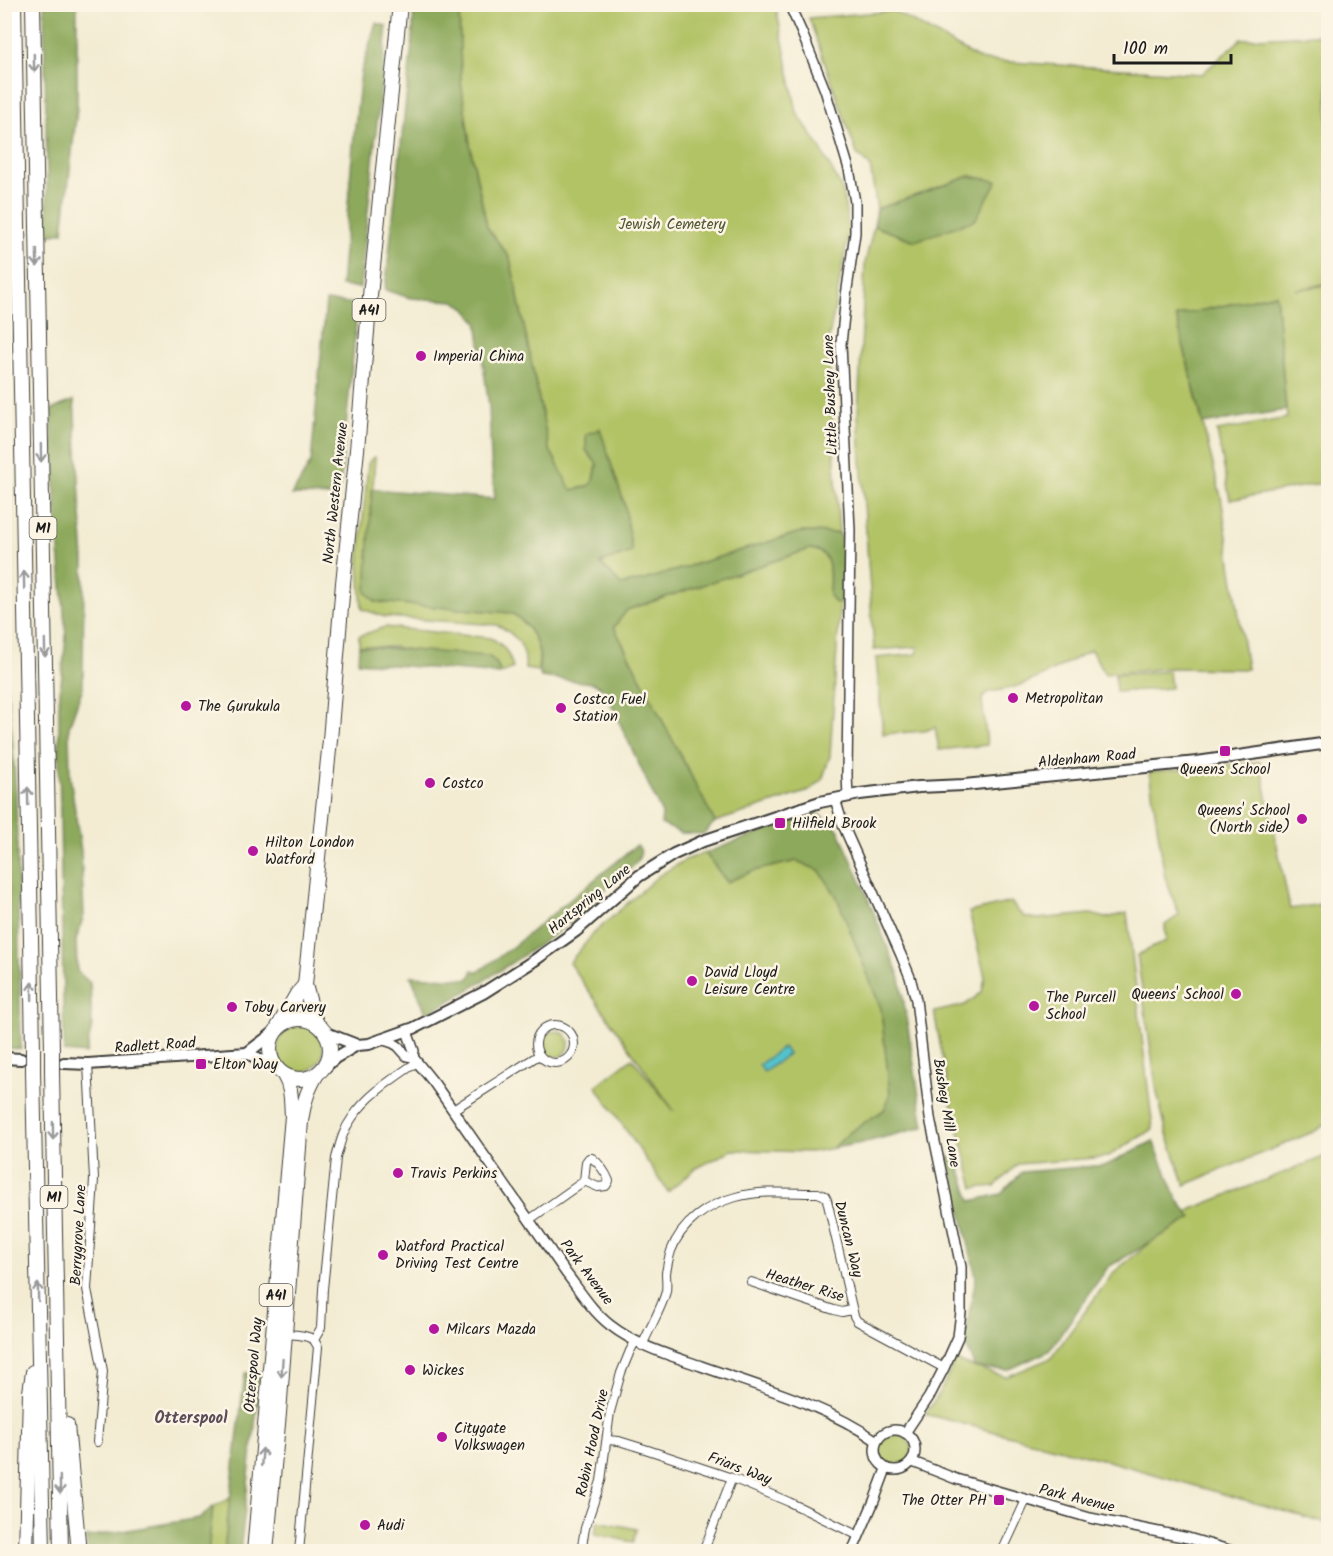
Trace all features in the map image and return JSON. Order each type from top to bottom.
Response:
[{"type":"highway","name":"M1","points":[[14,4],[43,1551]]},
{"type":"highway","name":"M1","points":[[33,4],[61,1551]]},
{"type":"highway","name":"North Western Avenue","points":[[321,1029],[313,1014],[305,985],[400,4]]},
{"type":"highway","name":"North Western Avenue","points":[[276,1030],[297,994],[305,985]]},
{"type":"highway","points":[[298,1019],[308,1020],[321,1029],[328,1038],[330,1050],[329,1057],[320,1071],[310,1078],[301,1079],[292,1078],[280,1072],[270,1056],[271,1039],[276,1030],[291,1020],[298,1019]]},
{"type":"highway","name":"Otterspool Way","points":[[266,1551],[303,1102],[308,1089],[320,1071]]},
{"type":"highway","name":"Otterspool Way","points":[[252,1551],[292,1116],[289,1083],[280,1072]]},
{"type":"highway","name":"M1","points":[[57,1322],[80,1551]]},
{"type":"highway","name":"M1","points":[[27,1551],[30,1392],[39,1334]]},
{"type":"highway","points":[[272,1551],[279,1413]]},
{"type":"main road","name":"Aldenham Road","points":[[848,796],[1197,762],[1329,743]]},
{"type":"main road","name":"Hartspring Lane","points":[[320,1071],[335,1058],[357,1045],[369,1044],[407,1031],[483,993],[576,931],[639,876],[674,854],[703,841],[820,802],[848,796]]},
{"type":"main road","points":[[321,1029],[357,1045]]},
{"type":"main road","points":[[276,1030],[247,1053],[280,1072]]},
{"type":"main road","name":"Radlett Road","points":[[64,1063],[88,1064],[247,1053]]},
{"type":"main road","points":[[4,1058],[21,1059]]},
{"type":"street","name":"Little Bushey Lane","points":[[789,4],[825,90],[849,169],[855,202],[855,233],[841,344],[850,530],[848,796]]},
{"type":"street","name":"Bushey Mill Lane","points":[[835,799],[843,825],[910,977],[916,1000],[930,1118],[961,1267],[962,1312],[958,1337],[929,1397],[905,1433]]},
{"type":"street","points":[[556,1025],[572,1035],[574,1047],[568,1058],[562,1062],[550,1063],[539,1054],[537,1038],[544,1029],[556,1025]]},
{"type":"street","name":"Park Avenue","points":[[407,1031],[415,1060]]},
{"type":"street","name":"Park Avenue","points":[[381,1039],[398,1046],[407,1056],[415,1060],[435,1083],[589,1304],[609,1324],[638,1344],[796,1400],[857,1428],[877,1440]]},
{"type":"street","points":[[453,1110],[539,1054]]},
{"type":"street","points":[[299,1551],[318,1347],[314,1340],[321,1328],[336,1158],[341,1137],[351,1118],[368,1099],[415,1060]]},
{"type":"street","name":"Berrygrove Lane","points":[[88,1064],[94,1179],[87,1289],[103,1371],[97,1442]]},
{"type":"street","points":[[530,1220],[584,1181]]},
{"type":"street","name":"Duncan Way","points":[[638,1344],[666,1291],[666,1272],[671,1250],[686,1225],[696,1216],[722,1202],[752,1194],[818,1193],[825,1196],[852,1310]]},
{"type":"street","name":"Heather Rise","points":[[751,1282],[834,1310],[842,1312],[852,1310]]},
{"type":"street","points":[[852,1310],[857,1320],[944,1368]]},
{"type":"street","name":"Otterspool Way","points":[[285,1334],[310,1337],[314,1340]]},
{"type":"street","name":"Robin Hood Drive","points":[[581,1551],[585,1528],[601,1481],[610,1412],[621,1372],[638,1344]]},
{"type":"street","points":[[889,1430],[905,1433],[913,1440],[915,1447],[913,1462],[902,1470],[886,1469],[876,1458],[874,1451],[877,1440],[889,1430]]},
{"type":"street","name":"Friars Way","points":[[607,1440],[619,1441],[732,1478],[789,1502],[859,1536]]},
{"type":"street","name":"Park Avenue","points":[[913,1462],[956,1479],[1090,1518],[1188,1538],[1236,1551]]},
{"type":"street","points":[[852,1551],[886,1469]]},
{"type":"street","points":[[703,1551],[732,1478]]},
{"type":"street","points":[[1012,1551],[1003,1550],[1026,1500]]},
{"type":"green space","points":[[44,5],[77,5],[77,108],[63,232],[48,235]]},
{"type":"green space","points":[[414,5],[459,5],[461,82],[471,151],[487,227],[510,258],[549,448],[571,490],[584,488],[594,481],[597,464],[586,450],[586,434],[600,429],[625,506],[632,552],[600,563],[621,585],[801,532],[839,533],[844,539],[844,596],[840,603],[836,603],[829,595],[830,573],[824,554],[810,549],[627,610],[614,627],[715,822],[703,834],[681,833],[661,824],[662,814],[604,689],[593,683],[541,677],[539,653],[535,641],[526,625],[516,616],[511,613],[376,602],[366,592],[372,489],[495,499],[489,406],[477,322],[463,306],[454,301],[410,298],[385,290],[412,45]]},
{"type":"green space","name":"Jewish Cemetery","points":[[459,5],[774,5],[797,113],[819,146],[842,189],[849,230],[828,344],[839,533],[801,532],[621,585],[600,562],[600,429],[586,450],[597,464],[593,481],[588,486],[571,490],[549,448],[510,258],[487,227],[471,151],[461,82]]},
{"type":"green space","points":[[894,11],[981,60],[1202,74],[1241,39],[1328,34],[1328,283],[1295,290],[1328,285],[1328,482],[1230,500],[1217,431],[1287,418],[1276,294],[1176,316],[1221,497],[1247,669],[1168,668],[1105,674],[1091,650],[1029,682],[988,692],[982,699],[987,745],[939,750],[935,727],[925,731],[883,734],[876,658],[917,654],[918,647],[874,650],[858,415],[865,263],[874,226],[915,241],[970,176],[877,209],[870,166],[857,154],[809,18]]},
{"type":"green space","points":[[376,23],[387,26],[360,288],[341,286],[361,73]]},
{"type":"green space","points":[[5,103],[9,322],[8,413],[5,414]]},
{"type":"green space","points":[[970,176],[997,181],[975,220],[915,241],[874,226],[877,209]]},
{"type":"green space","points":[[1276,294],[1286,410],[1203,424],[1176,316]]},
{"type":"green space","points":[[326,301],[358,304],[340,487],[333,496],[292,495],[311,462]]},
{"type":"green space","points":[[74,400],[84,561],[83,687],[69,727],[70,776],[81,851],[84,915],[76,940],[77,971],[90,983],[92,1026],[86,1054],[64,1052],[59,702],[66,637],[56,513],[51,410]]},
{"type":"green space","points":[[8,420],[11,512],[4,510],[4,421]]},
{"type":"green space","points":[[375,457],[366,592],[376,602],[512,613],[534,637],[539,656],[538,671],[525,669],[524,654],[519,642],[497,625],[385,617],[362,609],[359,563],[368,464]]},
{"type":"green space","points":[[810,549],[818,551],[827,560],[830,573],[829,596],[836,603],[840,603],[830,756],[822,780],[809,791],[715,822],[614,627],[627,610]]},
{"type":"green space","points":[[385,627],[491,638],[505,650],[513,668],[500,674],[499,667],[394,647],[359,646],[359,636]]},
{"type":"green space","points":[[359,646],[488,656],[497,664],[500,674],[358,662]]},
{"type":"green space","points":[[1169,671],[1171,688],[1116,692],[1115,675]]},
{"type":"green space","points":[[5,675],[16,794],[21,1049],[5,1048],[7,980],[4,908]]},
{"type":"green space","name":"Queens' School","points":[[1260,762],[1290,909],[1328,903],[1328,1123],[1313,1132],[1185,1185],[1167,1134],[1157,1093],[1137,955],[1166,941],[1165,925],[1179,915],[1165,877],[1149,772]]},
{"type":"green space","points":[[813,813],[823,817],[838,829],[900,978],[924,1127],[833,1148],[850,1132],[884,1110],[890,1095],[881,1009],[836,895],[820,871],[797,861],[753,871],[727,882],[705,853]]},
{"type":"green space","points":[[637,845],[640,856],[636,862],[591,906],[557,932],[483,981],[426,1013],[411,976],[469,979],[473,970],[478,972],[511,948]]},
{"type":"green space","points":[[705,853],[727,882],[753,871],[797,861],[820,871],[836,895],[881,1009],[890,1095],[884,1110],[850,1132],[833,1148],[812,1152],[732,1150],[695,1169],[668,1192],[596,1086],[632,1058],[674,1111],[569,963],[593,934],[658,876],[685,860]]},
{"type":"green space","points":[[1011,902],[1025,917],[1037,919],[1091,914],[1106,918],[1127,913],[1153,1129],[1107,1157],[1018,1164],[995,1186],[974,1188],[951,1102],[934,1012],[965,1005],[982,992],[985,977],[969,912]]},
{"type":"green space","points":[[300,1026],[309,1027],[317,1032],[322,1040],[322,1058],[317,1066],[309,1071],[300,1072],[291,1071],[283,1066],[278,1058],[277,1049],[278,1040],[283,1032],[291,1027]]},
{"type":"green space","points":[[556,1031],[565,1035],[569,1044],[565,1053],[556,1057],[547,1053],[543,1044],[547,1035]]},
{"type":"green space","points":[[1153,1141],[1178,1200],[1192,1218],[1108,1267],[1049,1351],[1008,1370],[975,1368],[964,1341],[976,1277],[948,1156],[958,1161],[971,1201],[1001,1194],[1022,1172],[1107,1165]]},
{"type":"green space","points":[[1328,1155],[1328,1524],[1105,1460],[925,1414],[939,1394],[955,1361],[1006,1377],[1051,1358],[1114,1272],[1192,1209]]},
{"type":"green space","points":[[245,1373],[261,1374],[240,1551],[224,1551]]},
{"type":"green space","points":[[896,1434],[907,1439],[912,1450],[907,1461],[896,1466],[885,1461],[880,1450],[885,1439]]},
{"type":"green space","points":[[230,1498],[224,1551],[208,1552],[213,1507]]},
{"type":"green space","points":[[213,1507],[208,1551],[88,1551],[86,1537],[199,1518]]},
{"type":"green space","points":[[598,1521],[637,1529],[633,1542],[595,1534]]},
{"type":"water","points":[[783,1047],[788,1054],[764,1072],[759,1065]]},
{"type":"place","name":"Imperial China","points":[[421,356]]},
{"type":"place","name":"Metropolitan","points":[[1013,698]]},
{"type":"place","name":"The Gurukula","points":[[186,706]]},
{"type":"place","name":"Costco Fuel Station","points":[[561,708]]},
{"type":"place","name":"Queens School","points":[[1225,751]]},
{"type":"place","name":"Costco","points":[[430,783]]},
{"type":"place","name":"Queens' School (North side)","points":[[1302,819]]},
{"type":"place","name":"Hilfield Brook","points":[[780,823]]},
{"type":"place","name":"Hilton London Watford","points":[[253,851]]},
{"type":"place","name":"David Lloyd Leisure Centre","points":[[692,981]]},
{"type":"place","name":"Queens' School","points":[[1236,994]]},
{"type":"place","name":"The Purcell School","points":[[1034,1006]]},
{"type":"place","name":"Toby Carvery","points":[[232,1007]]},
{"type":"place","name":"Elton Way","points":[[201,1064]]},
{"type":"place","name":"Travis Perkins","points":[[398,1173]]},
{"type":"place","name":"Watford Practical Driving Test Centre","points":[[383,1255]]},
{"type":"place","name":"Milcars Mazda","points":[[434,1329]]},
{"type":"place","name":"Wickes","points":[[410,1370]]},
{"type":"place","name":"Citygate Volkswagen","points":[[442,1437]]},
{"type":"place","name":"The Otter PH","points":[[999,1500]]},
{"type":"place","name":"Audi","points":[[365,1525]]},
{"type":"district","name":"Otterspool","points":[[191,1417]]}]
